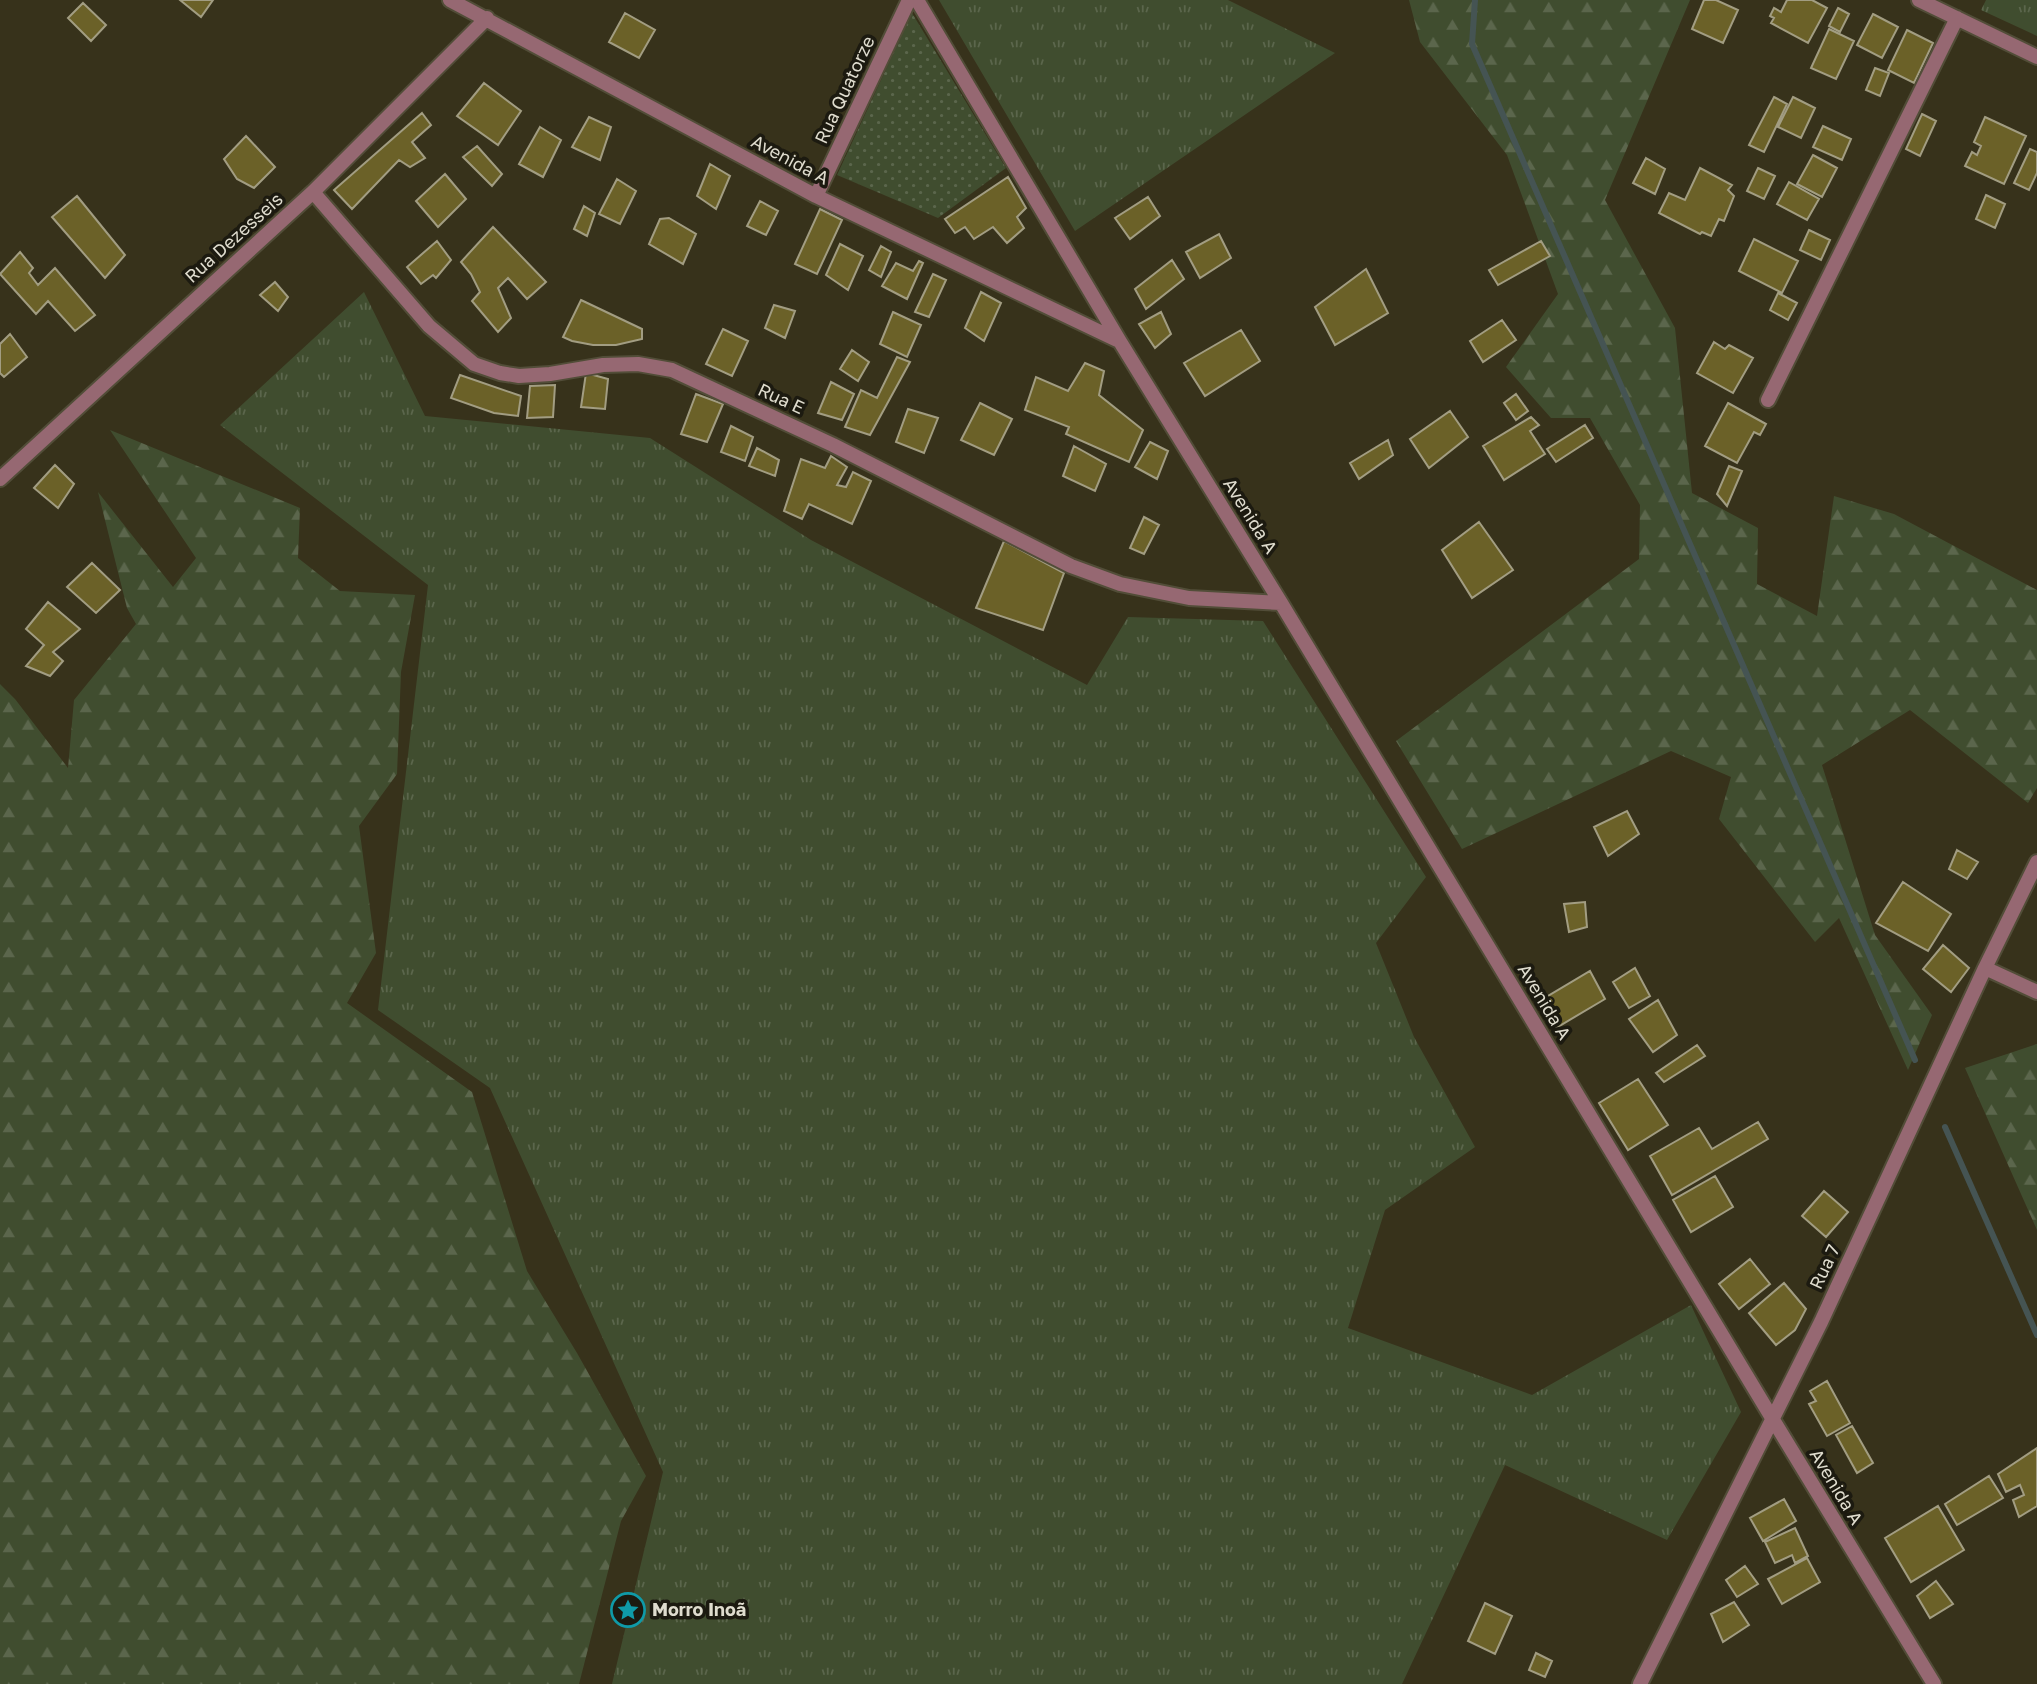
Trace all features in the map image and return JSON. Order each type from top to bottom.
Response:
[{"type":"street","name":"Avenida A","points":[[450,0],[816,196],[1119,340]]},
{"type":"street","name":"Rua Quatorze","points":[[816,196],[909,0]]},
{"type":"street","name":"Avenida A","points":[[917,0],[1119,340],[1281,603],[1934,1684]]},
{"type":"street","points":[[1919,0],[2037,57]]},
{"type":"street","name":"Rua Dezesseis","points":[[0,479],[313,192],[487,18]]},
{"type":"street","points":[[1768,400],[1956,18]]},
{"type":"street","name":"Rua E","points":[[313,192],[429,326],[474,364],[519,376],[603,365],[638,364],[672,370],[833,445],[1071,566],[1120,584],[1189,598],[1281,603]]},
{"type":"street","name":"Rua 7","points":[[1640,1684],[1821,1322],[2037,862]]},
{"type":"street","points":[[1985,968],[2037,992]]},
{"type":"green space","points":[[939,0],[1228,0],[1335,53],[1075,231]]},
{"type":"green space","points":[[1409,0],[1690,0],[1605,200],[1675,328],[1692,493],[1758,528],[1757,584],[1817,616],[1834,496],[1894,514],[2037,590],[2037,788],[2028,803],[1910,710],[1822,765],[1875,935],[1932,1015],[1908,1070],[1839,918],[1815,942],[1719,819],[1731,777],[1671,751],[1462,849],[1396,741],[1639,559],[1640,505],[1590,418],[1551,418],[1506,367],[1558,294],[1507,155],[1420,42]]},
{"type":"green space","points":[[1986,0],[2037,0],[2037,36],[1981,10]]},
{"type":"green space","points":[[912,13],[1006,168],[938,218],[837,175]]},
{"type":"green space","points":[[364,292],[425,416],[650,438],[811,540],[1087,685],[1128,617],[1263,621],[1426,877],[1376,943],[1414,1037],[1475,1147],[1385,1210],[1348,1328],[1532,1395],[1691,1305],[1741,1412],[1667,1540],[1505,1465],[1402,1684],[612,1684],[663,1472],[490,1088],[378,1010],[428,585],[220,425]]},
{"type":"green space","points":[[110,430],[300,508],[298,558],[340,591],[415,595],[401,672],[397,774],[359,826],[376,953],[347,1003],[472,1092],[527,1271],[646,1476],[621,1521],[579,1684],[0,1684],[0,684],[15,699],[68,768],[74,700],[136,624],[127,608],[98,492],[173,587],[196,558]]},
{"type":"green space","points":[[2037,1044],[2037,1230],[1965,1068]]},
{"type":"building","points":[[180,0],[213,0],[201,17]]},
{"type":"building","points":[[1704,0],[1716,0],[1738,10],[1723,43],[1692,29]]},
{"type":"building","points":[[1787,0],[1812,0],[1827,8],[1808,43],[1771,23],[1774,18],[1770,16],[1774,8],[1781,12]]},
{"type":"building","points":[[83,3],[106,25],[91,41],[68,18]]},
{"type":"building","points":[[1838,8],[1849,14],[1840,32],[1829,26]]},
{"type":"building","points":[[625,13],[655,30],[639,58],[609,42]]},
{"type":"building","points":[[1873,14],[1898,27],[1882,58],[1857,45]]},
{"type":"building","points":[[1829,29],[1854,41],[1836,79],[1811,68]]},
{"type":"building","points":[[1907,30],[1933,43],[1914,83],[1888,70]]},
{"type":"building","points":[[1875,68],[1889,73],[1880,96],[1866,90]]},
{"type":"building","points":[[484,83],[521,111],[498,145],[457,116]]},
{"type":"building","points":[[1774,97],[1787,104],[1764,152],[1749,145]]},
{"type":"building","points":[[1793,97],[1815,108],[1801,138],[1778,127]]},
{"type":"building","points":[[422,113],[431,125],[412,142],[425,158],[410,167],[399,160],[352,209],[334,190]]},
{"type":"building","points":[[1922,114],[1936,121],[1920,156],[1906,149]]},
{"type":"building","points":[[589,117],[611,127],[600,160],[572,147]]},
{"type":"building","points":[[1985,117],[2026,136],[2004,184],[1965,166],[1972,152],[1977,155],[1981,146],[1974,142]]},
{"type":"building","points":[[1823,126],[1851,139],[1842,160],[1813,147]]},
{"type":"building","points":[[540,127],[561,140],[543,177],[519,164]]},
{"type":"building","points":[[246,136],[275,167],[254,188],[237,179],[224,159]]},
{"type":"building","points":[[477,146],[502,174],[492,186],[463,157]]},
{"type":"building","points":[[2030,149],[2037,152],[2037,173],[2029,190],[2014,183]]},
{"type":"building","points":[[1813,155],[1837,168],[1822,197],[1797,184]]},
{"type":"building","points":[[1646,158],[1665,169],[1655,194],[1633,183]]},
{"type":"building","points":[[710,164],[730,176],[716,209],[697,196]]},
{"type":"building","points":[[1700,168],[1732,185],[1728,190],[1734,196],[1724,221],[1719,219],[1711,236],[1702,232],[1700,234],[1659,213],[1669,193],[1685,200]]},
{"type":"building","points":[[1758,168],[1775,176],[1764,199],[1747,191]]},
{"type":"building","points":[[445,174],[466,199],[438,227],[416,201]]},
{"type":"building","points":[[1008,177],[1026,208],[1017,217],[1024,228],[1007,243],[993,227],[974,239],[965,227],[955,233],[945,219]]},
{"type":"building","points":[[617,179],[636,191],[620,224],[599,214]]},
{"type":"building","points":[[1789,182],[1819,199],[1807,220],[1777,204]]},
{"type":"building","points":[[1986,195],[2005,204],[1995,228],[1976,219]]},
{"type":"building","points":[[77,196],[125,255],[105,278],[52,217]]},
{"type":"building","points":[[1148,197],[1160,216],[1130,239],[1115,218]]},
{"type":"building","points":[[760,201],[778,211],[766,235],[747,226]]},
{"type":"building","points":[[584,206],[595,213],[587,236],[574,229]]},
{"type":"building","points":[[820,209],[842,220],[817,274],[795,264]]},
{"type":"building","points":[[669,218],[696,234],[683,264],[649,244],[660,219]]},
{"type":"building","points":[[493,227],[546,282],[527,299],[508,278],[498,288],[511,318],[498,332],[472,301],[480,292],[461,262]]},
{"type":"building","points":[[1809,230],[1830,240],[1821,260],[1800,250]]},
{"type":"building","points":[[1219,234],[1231,258],[1200,278],[1186,252]]},
{"type":"building","points":[[1754,239],[1798,261],[1782,293],[1739,271]]},
{"type":"building","points":[[437,241],[451,260],[436,278],[433,275],[421,284],[407,267]]},
{"type":"building","points":[[1541,241],[1550,256],[1498,285],[1489,270]]},
{"type":"building","points":[[840,244],[863,256],[848,290],[826,275]]},
{"type":"building","points":[[881,246],[891,252],[881,277],[869,270]]},
{"type":"building","points":[[20,252],[33,268],[29,273],[38,285],[55,268],[95,315],[75,331],[48,301],[36,314],[0,274]]},
{"type":"building","points":[[1172,260],[1184,279],[1146,309],[1135,289]]},
{"type":"building","points":[[919,261],[923,263],[907,299],[882,286],[896,263],[913,271]]},
{"type":"building","points":[[1366,269],[1388,313],[1335,345],[1315,307]]},
{"type":"building","points":[[933,274],[946,280],[929,317],[915,312]]},
{"type":"building","points":[[275,282],[288,297],[278,311],[260,295]]},
{"type":"building","points":[[981,292],[1001,303],[984,341],[965,328]]},
{"type":"building","points":[[1778,293],[1797,303],[1788,320],[1770,310]]},
{"type":"building","points":[[581,300],[642,329],[642,339],[616,345],[593,345],[563,337]]},
{"type":"building","points":[[774,305],[795,311],[785,338],[765,328]]},
{"type":"building","points":[[893,312],[921,325],[907,357],[880,344]]},
{"type":"building","points":[[1161,312],[1171,334],[1155,348],[1139,324]]},
{"type":"building","points":[[1502,320],[1516,340],[1483,362],[1470,341]]},
{"type":"building","points":[[723,329],[748,341],[732,376],[706,364]]},
{"type":"building","points":[[1241,330],[1260,361],[1205,396],[1184,363]]},
{"type":"building","points":[[10,334],[27,357],[4,377],[0,373],[0,344]]},
{"type":"building","points":[[1714,342],[1725,349],[1729,345],[1753,358],[1733,393],[1697,373]]},
{"type":"building","points":[[852,350],[869,362],[858,381],[840,369]]},
{"type":"building","points":[[897,357],[910,362],[870,435],[845,427],[861,390],[877,398]]},
{"type":"building","points":[[1085,363],[1104,371],[1099,395],[1143,430],[1129,462],[1066,434],[1069,427],[1025,410],[1036,377],[1068,391]]},
{"type":"building","points":[[586,373],[608,379],[605,409],[581,407]]},
{"type":"building","points":[[460,375],[521,396],[518,416],[494,413],[451,398]]},
{"type":"building","points":[[831,382],[854,394],[842,420],[818,413]]},
{"type":"building","points":[[555,385],[553,417],[527,418],[530,386]]},
{"type":"building","points":[[696,394],[723,404],[707,442],[681,434]]},
{"type":"building","points":[[1516,394],[1528,411],[1516,420],[1504,403]]},
{"type":"building","points":[[980,403],[1012,419],[994,455],[961,440]]},
{"type":"building","points":[[1728,403],[1766,424],[1760,435],[1754,432],[1737,463],[1705,446]]},
{"type":"building","points":[[908,409],[938,418],[924,453],[896,442]]},
{"type":"building","points":[[1450,411],[1468,437],[1429,468],[1410,439]]},
{"type":"building","points":[[1531,417],[1539,425],[1530,431],[1545,454],[1504,480],[1483,446]]},
{"type":"building","points":[[1585,425],[1593,438],[1556,462],[1547,449]]},
{"type":"building","points":[[731,426],[753,437],[745,461],[721,452]]},
{"type":"building","points":[[1388,440],[1393,455],[1359,479],[1350,463]]},
{"type":"building","points":[[1150,442],[1168,451],[1157,479],[1135,467]]},
{"type":"building","points":[[1074,446],[1106,464],[1095,491],[1063,476]]},
{"type":"building","points":[[757,448],[779,460],[775,476],[749,466]]},
{"type":"building","points":[[831,456],[847,467],[837,485],[846,487],[853,472],[871,481],[852,524],[809,504],[802,519],[784,511],[801,459],[825,468]]},
{"type":"building","points":[[55,465],[74,484],[58,508],[34,488]]},
{"type":"building","points":[[1729,466],[1742,471],[1727,506],[1717,494]]},
{"type":"building","points":[[1144,517],[1159,525],[1144,554],[1130,548]]},
{"type":"building","points":[[1479,522],[1513,570],[1472,598],[1442,550]]},
{"type":"building","points":[[1004,541],[1064,573],[1043,630],[976,608]]},
{"type":"building","points":[[92,563],[120,590],[96,613],[67,587]]},
{"type":"building","points":[[48,602],[80,629],[53,652],[63,661],[50,676],[26,666],[44,645],[26,629]]},
{"type":"building","points":[[1627,811],[1639,834],[1608,856],[1594,827]]},
{"type":"building","points":[[1957,850],[1978,862],[1967,879],[1949,869]]},
{"type":"building","points":[[1903,882],[1951,914],[1928,951],[1876,923]]},
{"type":"building","points":[[1585,902],[1587,927],[1569,932],[1564,904]]},
{"type":"building","points":[[1943,945],[1969,968],[1951,992],[1923,969]]},
{"type":"building","points":[[1635,968],[1650,996],[1629,1008],[1613,982]]},
{"type":"building","points":[[1590,971],[1605,999],[1556,1028],[1543,999]]},
{"type":"building","points":[[1658,1000],[1677,1035],[1653,1052],[1629,1019]]},
{"type":"building","points":[[1697,1045],[1705,1056],[1664,1082],[1656,1073]]},
{"type":"building","points":[[1638,1079],[1668,1125],[1628,1150],[1599,1103]]},
{"type":"building","points":[[1758,1122],[1768,1139],[1672,1195],[1650,1156],[1699,1128],[1712,1149]]},
{"type":"building","points":[[1715,1176],[1733,1207],[1691,1232],[1673,1200]]},
{"type":"building","points":[[1824,1191],[1848,1212],[1826,1237],[1802,1216]]},
{"type":"building","points":[[1750,1259],[1770,1284],[1739,1309],[1719,1284]]},
{"type":"building","points":[[1784,1283],[1806,1309],[1795,1330],[1776,1345],[1749,1313]]},
{"type":"building","points":[[1827,1381],[1850,1423],[1827,1436],[1809,1404],[1816,1401],[1810,1391]]},
{"type":"building","points":[[1852,1426],[1873,1463],[1857,1473],[1836,1435]]},
{"type":"building","points":[[2037,1448],[2037,1506],[2019,1517],[2013,1500],[2024,1495],[2020,1485],[2006,1492],[1998,1474]]},
{"type":"building","points":[[1989,1476],[2003,1498],[1957,1525],[1945,1504]]},
{"type":"building","points":[[1784,1499],[1796,1521],[1763,1541],[1750,1518]]},
{"type":"building","points":[[1938,1506],[1964,1550],[1911,1582],[1885,1538]]},
{"type":"building","points":[[1795,1528],[1808,1556],[1795,1563],[1792,1555],[1775,1563],[1765,1542]]},
{"type":"building","points":[[1807,1558],[1820,1582],[1782,1604],[1768,1579]]},
{"type":"building","points":[[1745,1566],[1758,1584],[1737,1597],[1726,1580]]},
{"type":"building","points":[[1936,1581],[1953,1604],[1930,1618],[1917,1596]]},
{"type":"building","points":[[1734,1602],[1749,1625],[1723,1642],[1711,1614]]},
{"type":"building","points":[[1485,1603],[1512,1616],[1495,1654],[1468,1641]]},
{"type":"building","points":[[1536,1653],[1552,1661],[1545,1677],[1529,1670]]},
{"type":"waterway","points":[[1475,0],[1472,44],[1915,1060]]},
{"type":"waterway","points":[[1945,1127],[2037,1335]]},
{"type":"place","name":"Morro Inoã","points":[[628,1610]]}]
